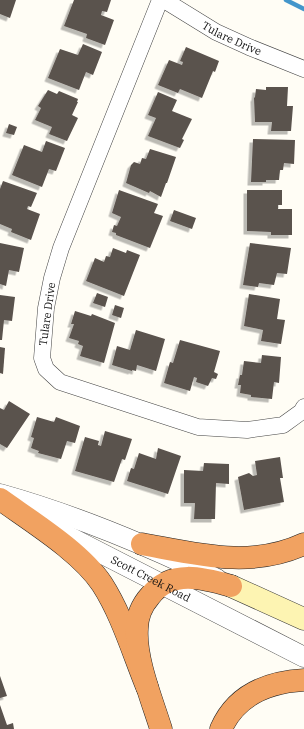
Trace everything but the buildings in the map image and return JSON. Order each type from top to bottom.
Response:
[{"type":"highway","points":[[0,497],[71,552],[95,574],[112,602],[147,687],[161,729]]},
{"type":"highway","points":[[142,544],[207,557],[228,559],[271,555],[290,550],[304,544]]},
{"type":"highway","points":[[147,687],[138,645],[137,629],[144,603],[162,585],[174,579],[189,577],[206,579],[231,586]]},
{"type":"highway","points":[[220,729],[232,711],[243,699],[254,692],[270,685],[304,680]]},
{"type":"main road","points":[[231,586],[304,620]]},
{"type":"street","name":"Tulare Drive","points":[[160,0],[61,248],[52,278],[46,308],[42,358],[46,369],[60,382],[198,427],[247,430],[283,425],[301,412],[304,407]]},
{"type":"street","name":"Tulare Drive","points":[[164,0],[216,32],[304,69]]},
{"type":"street","points":[[0,497],[50,508],[142,544],[231,586]]},
{"type":"street","name":"Scott Creek Road","points":[[0,497],[51,528],[304,657]]},
{"type":"waterway","points":[[286,0],[304,9]]}]
